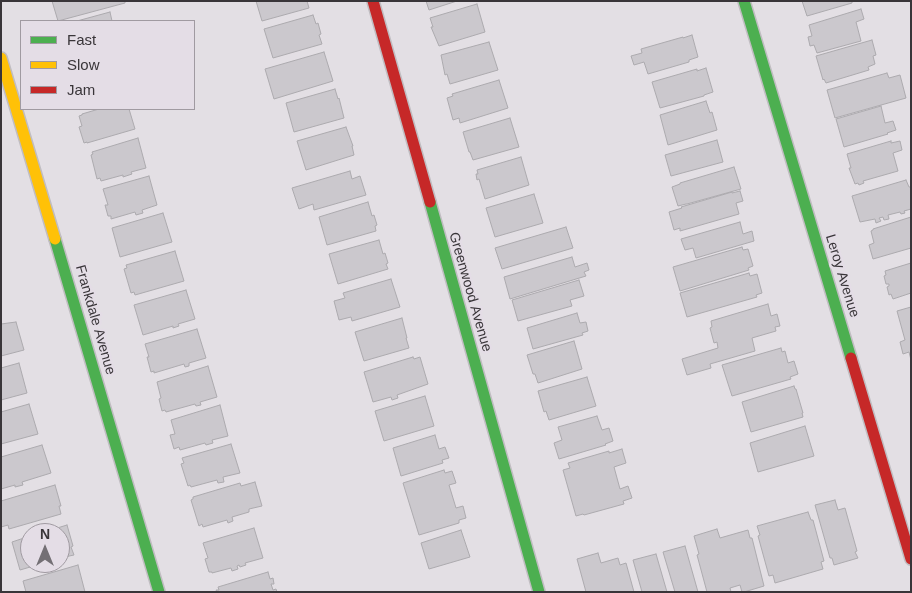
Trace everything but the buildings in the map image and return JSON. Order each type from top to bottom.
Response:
[{"type":"street","name":"Greenwood Avenue","points":[[373,1],[538,592]]},
{"type":"street","name":"Leroy Avenue","points":[[744,1],[911,559]]},
{"type":"street","name":"Frankdale Avenue","points":[[1,58],[159,592]]},
{"type":"traffic: fast","points":[[744,1],[851,358]]},
{"type":"traffic: fast","points":[[430,202],[539,592]]},
{"type":"traffic: fast","points":[[55,239],[159,592]]},
{"type":"traffic: slow","points":[[1,58],[55,239]]},
{"type":"traffic: jam","points":[[373,1],[430,202]]},
{"type":"traffic: jam","points":[[851,358],[911,559]]}]
